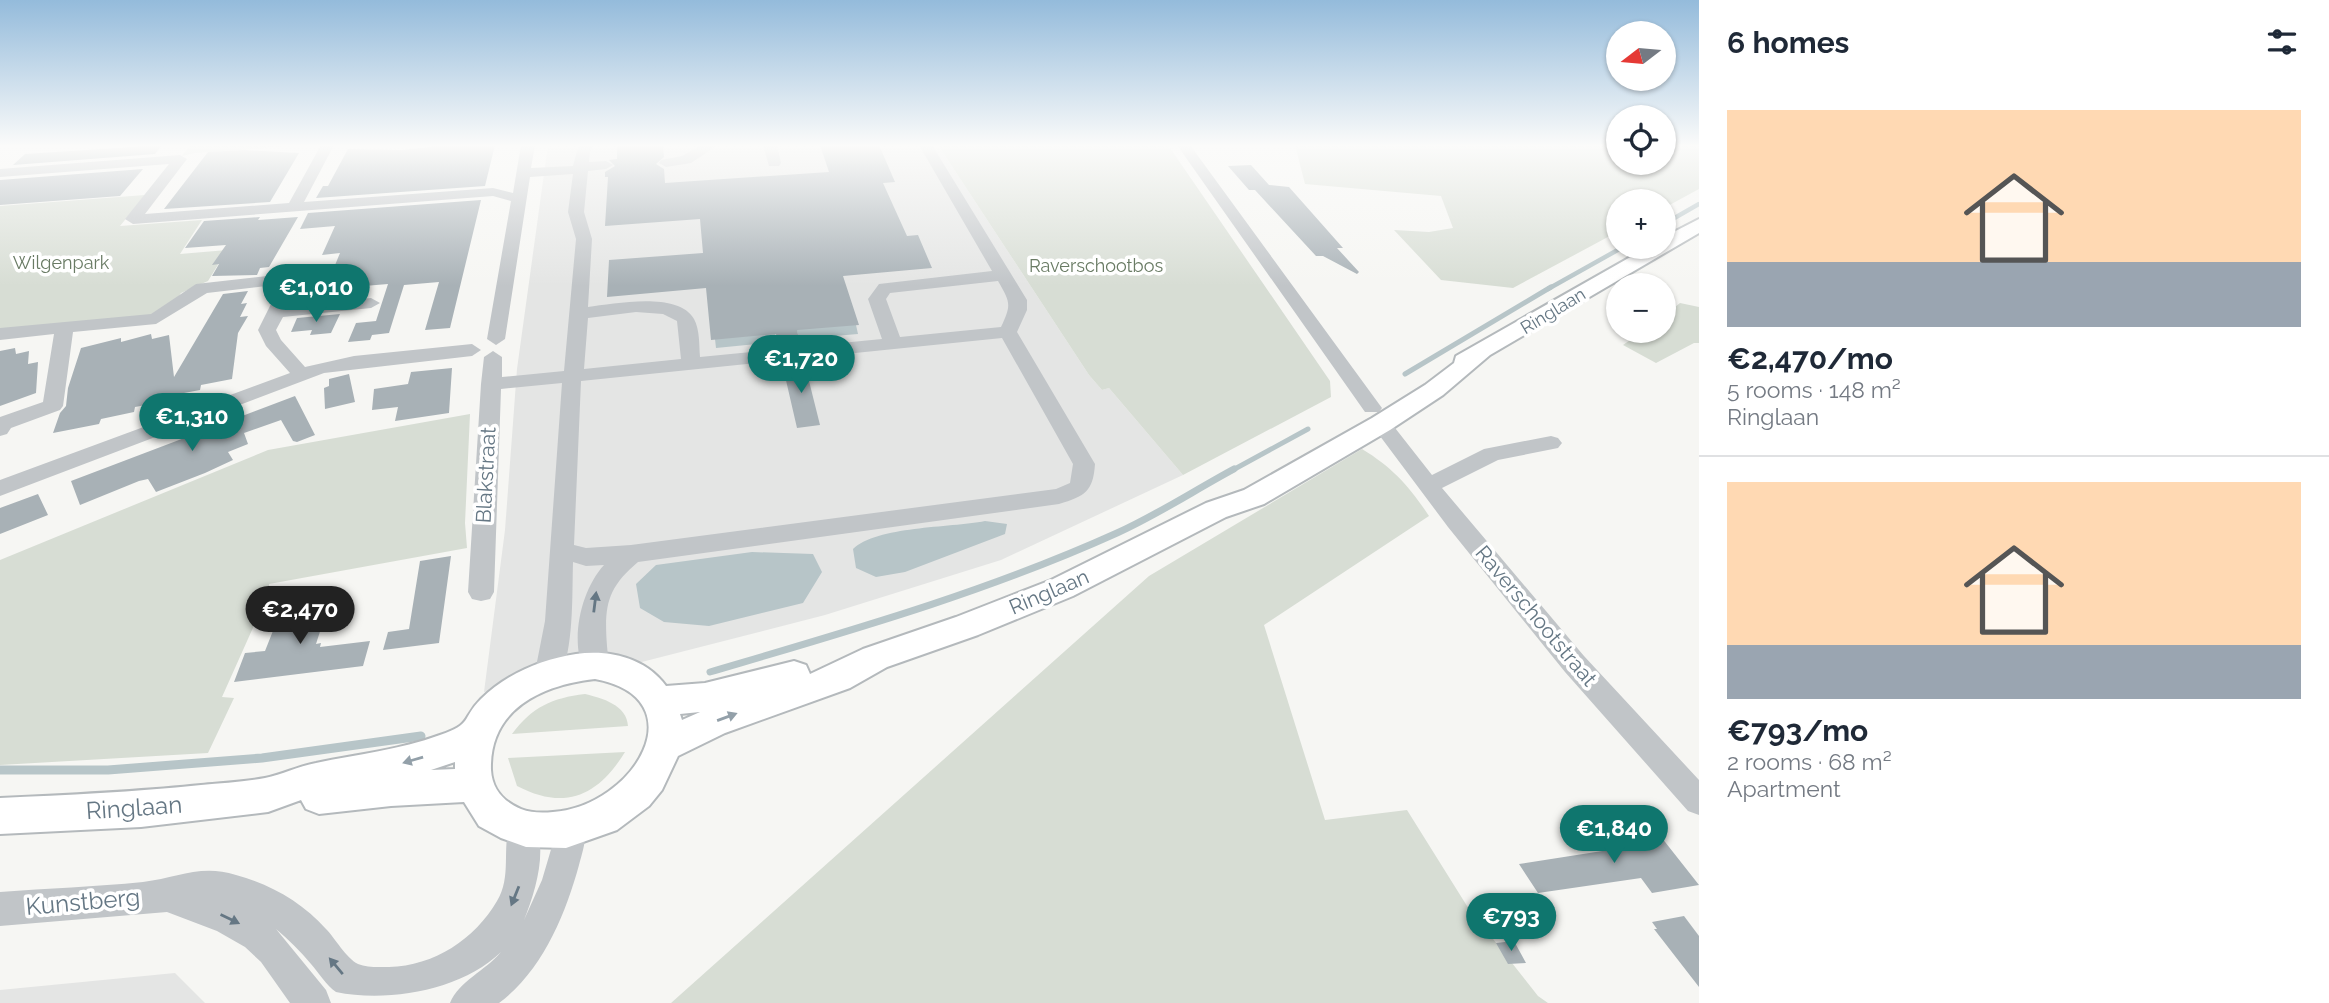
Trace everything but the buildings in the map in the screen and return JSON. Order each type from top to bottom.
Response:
[{"type":"main road","name":"Ringlaan","points":[[1676,238],[1699,225]]},
{"type":"main road","name":"Ringlaan","points":[[665,746],[713,722],[838,678],[875,658],[1062,588],[1216,510],[1254,497],[1376,416],[1405,389],[1479,355],[1641,259]]},
{"type":"main road","name":"Ringlaan","points":[[1216,510],[1241,489],[1348,422],[1376,416],[1434,390],[1479,355]]},
{"type":"main road","name":"Ringlaan","points":[[659,701],[705,696],[765,684],[831,665],[875,658]]},
{"type":"main road","points":[[595,665],[624,671],[645,683],[659,701],[666,723],[665,746],[652,775],[631,799],[603,818],[571,830],[543,832],[523,829],[491,813],[474,785],[471,762],[477,737],[488,717],[505,698],[522,685],[549,672],[595,665]]},
{"type":"main road","name":"Ringlaan","points":[[0,816],[141,809],[268,795],[287,786],[396,765],[443,751],[477,737]]},
{"type":"main road","name":"Ringlaan","points":[[268,795],[285,800],[391,789],[474,785]]},
{"type":"street","points":[[154,192],[133,219],[493,192],[520,199]]},
{"type":"street","points":[[294,207],[302,192]]},
{"type":"street","name":"Blakstraat","points":[[481,592],[494,348],[521,192]]},
{"type":"street","points":[[572,377],[576,364],[584,239],[576,220],[578,192]]},
{"type":"street","name":"Raverschootstraat","points":[[1216,192],[1426,483],[1636,734],[1699,801]]},
{"type":"street","points":[[892,342],[877,299],[878,293],[885,288],[1003,275]]},
{"type":"street","points":[[0,334],[156,319],[202,288],[276,280],[289,286],[267,330],[273,342],[302,375]]},
{"type":"street","points":[[579,314],[647,307],[666,307],[678,311],[686,321],[690,362]]},
{"type":"street","points":[[0,429],[4,423],[53,406],[64,328]]},
{"type":"street","points":[[491,384],[1008,332],[1084,464],[1079,488],[1059,496],[631,554],[586,557],[561,550],[558,621],[549,672]]},
{"type":"street","points":[[0,488],[302,375],[354,362],[472,349],[483,341],[494,348]]},
{"type":"street","points":[[1426,483],[1443,480],[1492,454],[1551,443]]},
{"type":"street","points":[[595,665],[593,634],[596,592],[602,579],[631,554]]},
{"type":"street","points":[[167,895],[193,885],[217,886],[253,894],[284,912],[313,938],[346,978],[369,988],[400,988],[430,983],[463,965],[489,942],[505,920],[520,888],[523,829]]},
{"type":"street","points":[[468,1003],[506,974],[538,930],[563,869],[571,830]]},
{"type":"street","points":[[167,895],[232,919],[259,936],[282,959],[299,988],[313,1003]]},
{"type":"street","name":"Kunstberg","points":[[0,909],[167,895]]},
{"type":"lane","points":[[953,192],[1018,300],[1018,310],[1008,332]]},
{"type":"lane","points":[[276,312],[371,303]]},
{"type":"lane","points":[[561,550],[572,377]]},
{"type":"shaded area","points":[[542,192],[969,192],[1089,375],[1102,390],[1109,388],[1183,475],[1001,560],[825,615],[626,666],[484,692],[505,530],[517,369]]},
{"type":"shaded area","points":[[785,281],[856,325],[858,334],[799,339]]},
{"type":"shaded area","points":[[764,283],[777,342],[716,348],[715,339]]},
{"type":"shaded area","points":[[985,521],[1007,524],[1005,534],[905,572],[876,577],[856,568],[853,549],[864,541],[896,532]]},
{"type":"shaded area","points":[[752,552],[813,554],[822,572],[803,603],[709,626],[664,622],[640,608],[636,584],[656,565]]},
{"type":"shaded area","points":[[175,973],[205,1003],[0,1003],[0,990]]},
{"type":"green space","name":"Raverschootbos","points":[[969,192],[1200,192],[1330,381],[1331,397],[1183,475],[1109,388],[1102,390],[1089,375]]},
{"type":"green space","points":[[1393,192],[1606,192],[1606,238],[1513,288],[1441,280],[1394,230],[1429,232],[1453,228],[1441,196]]},
{"type":"green space","points":[[1676,192],[1694,192],[1676,201]]},
{"type":"green space","name":"Wilgenpark","points":[[145,195],[120,226],[202,220],[180,254],[227,250],[208,281],[181,293],[172,306],[140,318],[0,329],[0,206]]},
{"type":"green space","points":[[1680,303],[1699,307],[1699,343],[1694,343],[1656,363],[1623,345],[1676,343],[1676,306]]},
{"type":"green space","points":[[470,414],[465,523],[467,548],[269,584],[269,592],[222,697],[234,698],[208,753],[0,765],[0,560],[268,450]]},
{"type":"green space","points":[[1362,449],[1400,478],[1429,516],[1264,625],[1325,820],[1407,810],[1467,906],[1538,996],[1548,1003],[671,1003],[1149,576]]},
{"type":"green space","points":[[585,694],[606,700],[618,708],[627,719],[628,726],[512,734],[527,717],[544,705]]},
{"type":"green space","points":[[625,752],[615,767],[592,789],[565,798],[534,794],[517,786],[508,758]]},
{"type":"waterway","points":[[1676,217],[1699,204]]},
{"type":"waterway","points":[[1548,289],[1606,257]]},
{"type":"waterway","points":[[1405,374],[1551,287]]},
{"type":"waterway","points":[[1231,471],[1308,429]]},
{"type":"waterway","points":[[710,672],[916,610],[1067,555],[1132,526],[1234,469]]},
{"type":"waterway","points":[[0,770],[108,770],[262,758],[421,736]]}]
